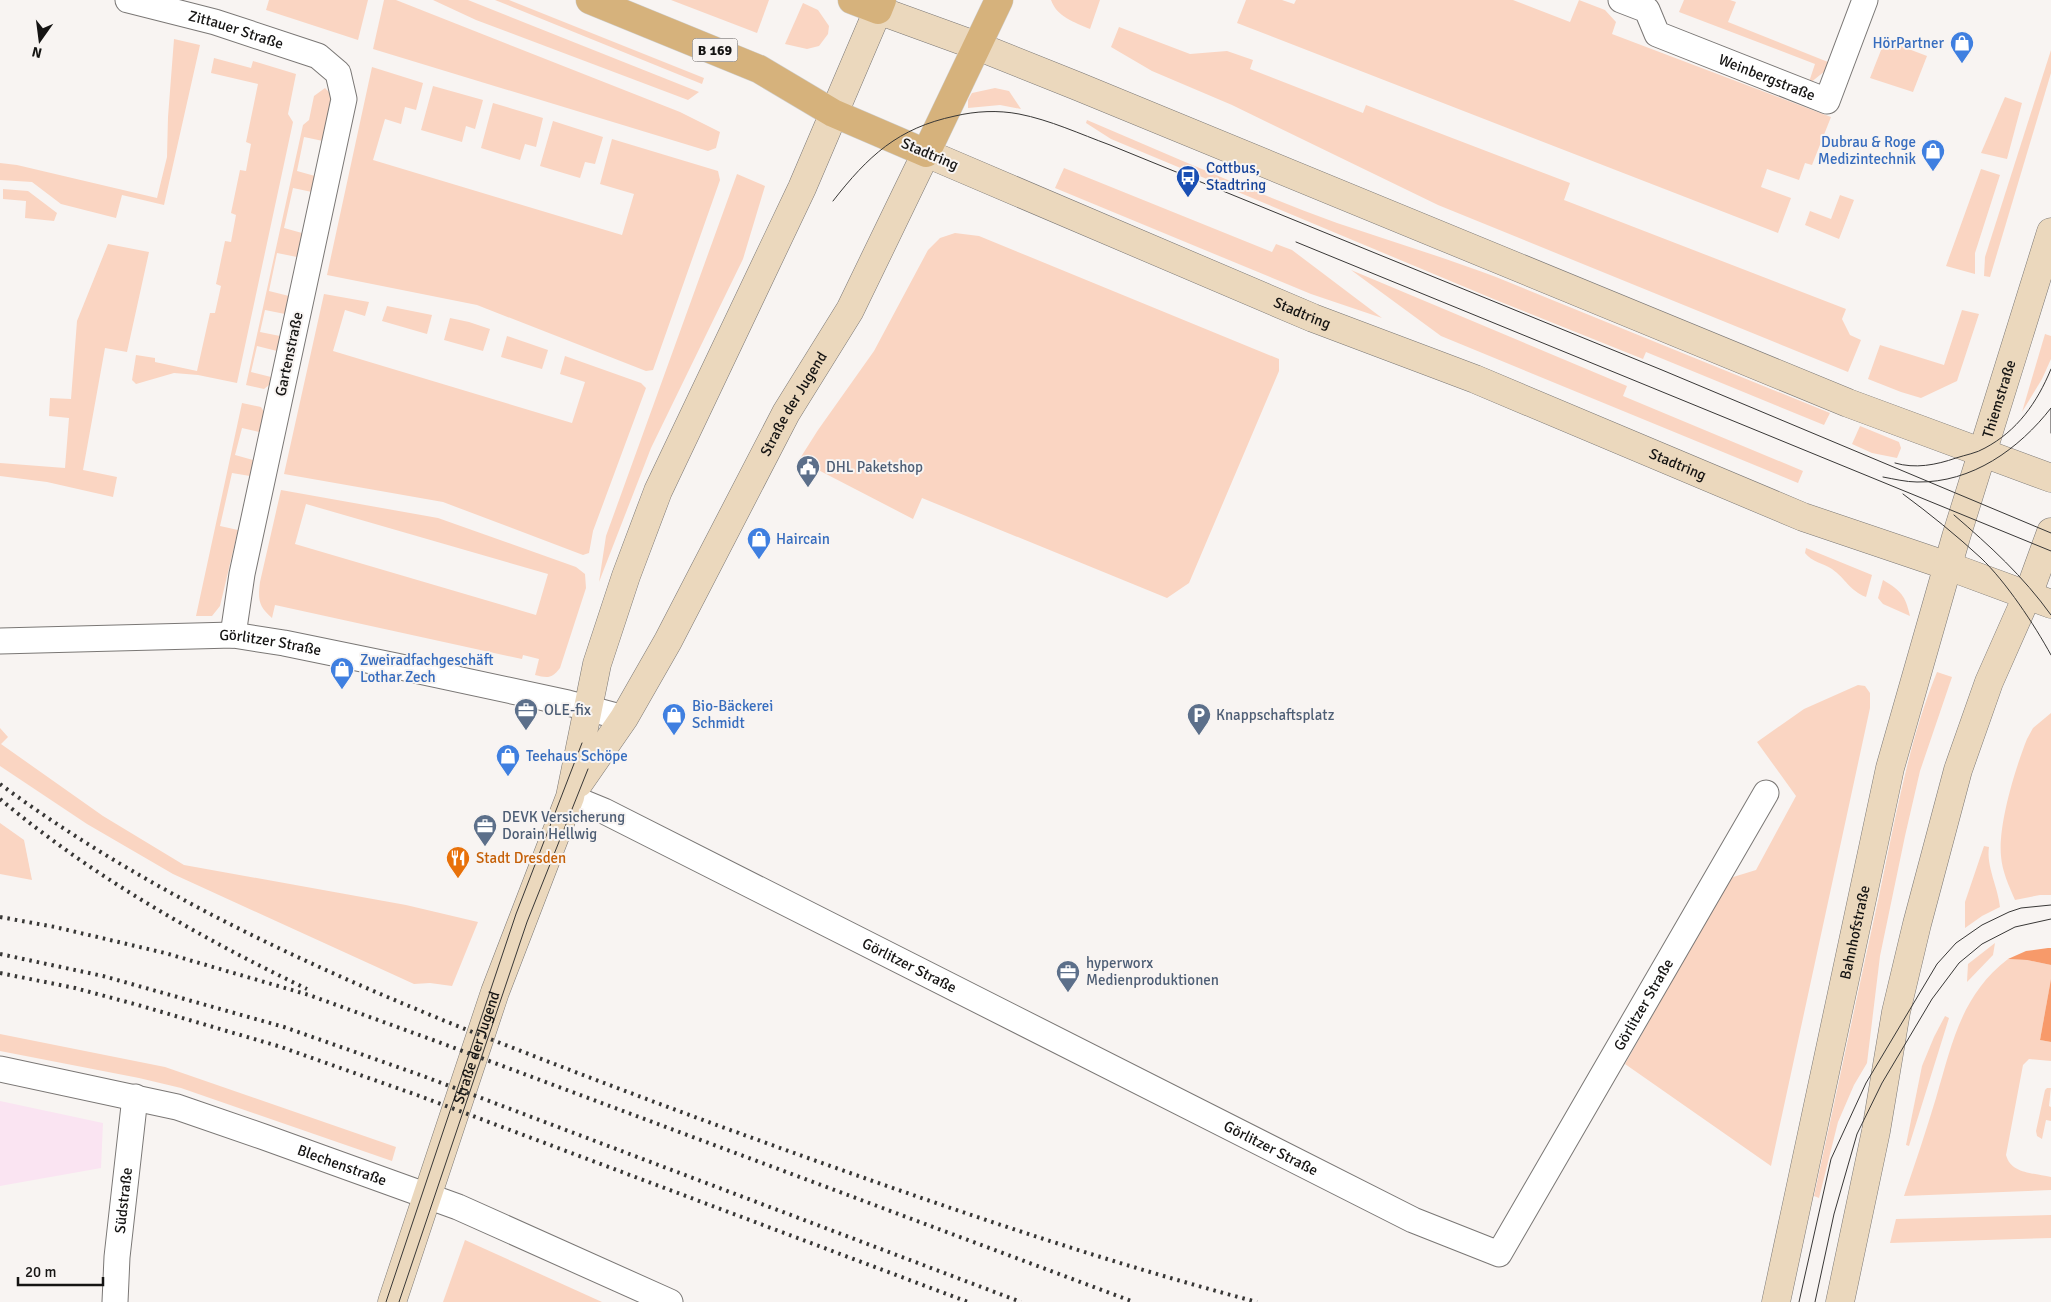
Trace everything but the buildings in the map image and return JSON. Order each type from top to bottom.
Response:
[{"type":"main road","name":"Stadtring","points":[[590,0],[759,69],[833,113],[1313,318],[1475,378],[1803,517],[1948,566],[2039,600]]},
{"type":"main road","points":[[852,0],[880,5],[1848,403],[2051,478]]},
{"type":"main road","name":"Straße der Jugend","points":[[570,797],[624,718],[668,641],[786,413],[850,310],[999,0]]},
{"type":"main road","name":"Straße der Jugend","points":[[392,1302],[495,992],[570,797],[597,664],[626,576],[658,491],[802,188],[880,5]]},
{"type":"main road","name":"Thiemstraße","points":[[1948,566],[2051,232]]},
{"type":"main road","points":[[1840,1302],[1859,1218],[1896,1012],[1916,924],[1958,770],[1988,682],[2039,600],[2051,532]]},
{"type":"main road","name":"Bahnhofstraße","points":[[1776,1302],[1890,768],[1948,566]]},
{"type":"street","name":"Zittauer Straße","points":[[128,0],[215,22],[287,45],[318,56],[338,73]]},
{"type":"street","name":"Weinbergstraße","points":[[1621,0],[1647,10],[1657,34],[1827,101],[1865,0]]},
{"type":"street","name":"Gartenstraße","points":[[234,635],[242,574],[344,99],[338,73]]},
{"type":"street","name":"Görlitzer Straße","points":[[0,641],[234,635],[284,643],[396,666],[588,708],[624,718]]},
{"type":"street","name":"Görlitzer Straße","points":[[570,797],[604,811],[1413,1220],[1499,1254],[1766,793]]},
{"type":"street","name":"Blechenstraße","points":[[0,1069],[177,1107],[469,1212],[670,1302]]},
{"type":"street","name":"Südstraße","points":[[115,1302],[117,1257],[134,1097]]},
{"type":"shaded area","points":[[269,0],[368,0],[358,40],[266,10]]},
{"type":"shaded area","points":[[384,0],[396,0],[680,112],[720,132],[716,148],[708,151],[373,49]]},
{"type":"shaded area","points":[[433,0],[468,0],[699,92],[688,100],[476,20]]},
{"type":"shaded area","points":[[495,0],[509,0],[704,78],[702,84]]},
{"type":"shaded area","points":[[671,0],[769,0],[757,33]]},
{"type":"shaded area","points":[[1051,0],[1100,0],[1090,29],[1062,15],[1057,11]]},
{"type":"shaded area","points":[[1246,0],[1282,0],[1294,4],[1296,0],[1513,0],[1570,22],[1579,0],[1605,10],[1616,22],[1612,34],[1831,117],[1812,165],[1805,163],[1799,180],[1767,169],[1761,187],[1791,198],[1778,233],[1237,23]]},
{"type":"shaded area","points":[[1684,0],[1730,0],[1736,2],[1728,22],[1828,62],[1825,71],[1810,83],[1815,64],[1679,12]]},
{"type":"shaded area","points":[[803,3],[818,10],[829,26],[828,34],[819,46],[807,49],[785,44]]},
{"type":"shaded area","points":[[1119,27],[1190,54],[1227,51],[1253,60],[1250,69],[1363,113],[1366,105],[1570,183],[1564,200],[1846,309],[1842,319],[1850,335],[1861,340],[1848,372],[1438,205],[1232,105],[1152,71],[1111,47]]},
{"type":"shaded area","points":[[174,39],[200,45],[164,205],[122,195],[116,218],[61,204],[32,182],[0,180],[0,163],[17,165],[157,198],[167,157]]},
{"type":"shaded area","points":[[1885,40],[1927,56],[1913,92],[1870,78]]},
{"type":"shaded area","points":[[2051,50],[2051,73],[1990,277],[1984,276],[1985,257]]},
{"type":"shaded area","points":[[214,58],[251,68],[253,61],[296,74],[288,114],[293,122],[237,383],[198,375],[174,373],[136,384],[132,380],[136,355],[155,358],[155,362],[197,371],[210,313],[215,313],[221,286],[216,284],[225,241],[231,242],[236,215],[231,213],[240,170],[246,171],[251,144],[246,142],[258,84],[211,73]]},
{"type":"shaded area","points":[[372,67],[423,83],[416,110],[405,107],[401,124],[385,119],[373,160],[622,235],[634,194],[600,184],[612,139],[718,171],[720,180],[653,370],[646,371],[477,305],[327,275]]},
{"type":"shaded area","points":[[433,86],[483,100],[475,129],[466,126],[462,142],[421,130]]},
{"type":"shaded area","points":[[325,88],[332,95],[323,141],[304,137],[297,171],[315,176],[312,192],[293,188],[284,228],[302,233],[297,257],[277,253],[269,291],[289,296],[285,314],[265,310],[260,332],[280,336],[277,351],[257,346],[251,372],[271,377],[269,385],[264,389],[246,385],[303,125],[309,120],[314,96]]},
{"type":"shaded area","points":[[995,88],[1009,91],[1021,109],[1000,105],[968,108],[968,100],[972,93]]},
{"type":"shaded area","points":[[2005,97],[2022,103],[2007,159],[1981,153]]},
{"type":"shaded area","points":[[493,103],[543,118],[536,147],[525,144],[520,160],[481,148]]},
{"type":"shaded area","points":[[1087,120],[1274,199],[1337,223],[1496,277],[1830,413],[1824,425],[1646,352],[1643,359],[1496,300],[1111,139],[1086,123]]},
{"type":"shaded area","points":[[553,121],[603,137],[595,164],[585,162],[580,178],[540,166]]},
{"type":"shaded area","points":[[1064,168],[1272,252],[1276,244],[1292,250],[1382,318],[1311,294],[1055,188]]},
{"type":"shaded area","points":[[1981,169],[2000,175],[1975,253],[1975,274],[1946,266]]},
{"type":"shaded area","points":[[737,174],[765,186],[743,259],[651,448],[599,582],[606,536]]},
{"type":"shaded area","points":[[3,189],[28,191],[57,213],[54,221],[25,218],[26,201],[3,199]]},
{"type":"shaded area","points":[[1840,195],[1854,200],[1839,239],[1805,225],[1810,211],[1831,219]]},
{"type":"shaded area","points":[[955,233],[979,236],[1279,359],[1279,371],[1189,583],[1167,598],[922,498],[913,519],[799,460],[874,351],[928,250],[940,238]]},
{"type":"shaded area","points":[[108,244],[149,252],[127,352],[105,348],[83,470],[117,477],[113,497],[47,482],[0,476],[0,463],[65,468],[69,418],[49,416],[50,398],[71,399],[77,321]]},
{"type":"shaded area","points":[[1351,270],[1627,386],[1623,396],[1803,471],[1798,483],[1441,336]]},
{"type":"shaded area","points":[[324,294],[369,302],[365,316],[345,310],[333,351],[572,423],[585,382],[560,374],[565,356],[641,383],[646,388],[593,531],[589,553],[583,555],[443,502],[284,474]]},
{"type":"shaded area","points":[[387,306],[432,315],[427,334],[382,321]]},
{"type":"shaded area","points":[[1962,310],[1979,314],[1957,381],[1921,398],[1868,379],[1880,345],[1944,365]]},
{"type":"shaded area","points":[[450,318],[490,329],[483,351],[444,340]]},
{"type":"shaded area","points":[[2045,334],[2051,336],[2051,359],[2042,379],[2022,412]]},
{"type":"shaded area","points":[[507,336],[548,350],[542,369],[501,357]]},
{"type":"shaded area","points":[[242,403],[261,407],[264,412],[259,432],[242,428],[235,455],[253,460],[250,476],[232,473],[220,526],[238,530],[220,606],[212,616],[196,616]]},
{"type":"shaded area","points":[[1860,426],[1899,442],[1901,448],[1897,458],[1872,453],[1852,444]]},
{"type":"shaded area","points":[[281,490],[438,518],[576,567],[585,574],[586,588],[560,668],[552,676],[546,677],[535,675],[539,659],[523,655],[522,659],[275,605],[272,618],[264,610],[260,602],[260,582]],"holes":[[[306,504],[548,574],[536,615],[295,544]]]},
{"type":"shaded area","points":[[1806,548],[1872,575],[1866,597],[1851,588],[1832,569],[1808,556],[1805,553]]},
{"type":"shaded area","points":[[1883,580],[1901,594],[1910,616],[1883,604],[1878,598]]},
{"type":"shaded area","points":[[1937,672],[1952,677],[1920,771],[1905,836],[1880,956],[1867,1063],[1854,1085],[1838,1122],[1819,1198],[1814,1196],[1897,811],[1918,726]]},
{"type":"shaded area","points":[[1858,685],[1865,686],[1870,693],[1870,708],[1771,1166],[1625,1064],[1730,878],[1756,870],[1796,796],[1757,742],[1804,709]]},
{"type":"shaded area","points":[[2051,713],[2051,895],[2040,895],[2015,900],[2002,862],[2001,843],[2005,813],[2017,766],[2027,739],[2033,728]]},
{"type":"shaded area","points":[[0,728],[8,737],[1,744],[103,816],[184,865],[406,905],[478,922],[452,986],[430,983],[414,984],[173,874],[87,824],[0,766]]},
{"type":"shaded area","points":[[0,823],[24,840],[32,880],[0,874]]},
{"type":"shaded area","points":[[1984,846],[1989,847],[1989,862],[2000,907],[1982,916],[1965,928],[1965,902]]},
{"type":"shaded area","points":[[1995,943],[1993,955],[1967,982],[1968,964]]},
{"type":"shaded area","points":[[2051,948],[2051,965],[2027,960],[2008,959],[2026,951]]},
{"type":"shaded area","points":[[2008,959],[2027,960],[2051,965],[2051,979],[2040,1040],[2051,1042],[2051,1061],[2029,1059],[2023,1065],[2006,1155],[2013,1166],[2024,1172],[2051,1177],[2051,1190],[1904,1196],[1960,1022],[1979,988]]},
{"type":"shaded area","points":[[2051,979],[2051,1042],[2040,1040]]},
{"type":"shaded area","points":[[1945,1016],[1949,1018],[1909,1146],[1906,1145],[1922,1066]]},
{"type":"shaded area","points":[[0,1034],[165,1067],[396,1147],[392,1161],[181,1088],[0,1051]]},
{"type":"shaded area","points":[[2047,1088],[2051,1088],[2049,1106],[2051,1107],[2051,1121],[2046,1120],[2042,1139],[2037,1136],[2036,1131]]},
{"type":"shaded area","points":[[0,1101],[103,1123],[101,1168],[0,1186]]},
{"type":"shaded area","points":[[2051,1215],[2051,1238],[1890,1243],[1896,1219]]},
{"type":"shaded area","points":[[465,1240],[602,1302],[443,1302]]},
{"type":"tram line","points":[[833,201],[872,157],[901,136],[917,128],[935,121],[979,112],[1003,112],[1031,117],[1110,145],[1662,370],[2051,533]]},
{"type":"tram line","points":[[1296,242],[2051,551]]},
{"type":"tram line","points":[[1895,463],[1910,466],[1933,464],[1985,448],[2007,433],[2025,415],[2051,369]]},
{"type":"tram line","points":[[1883,477],[1913,482],[1937,481],[1957,477],[1975,470],[2009,450],[2051,408]]},
{"type":"tram line","points":[[2051,409],[2051,433]]},
{"type":"tram line","points":[[1903,494],[1981,558],[2019,604],[2051,655]]},
{"type":"tram line","points":[[1954,515],[2006,562],[2051,615]]},
{"type":"tram line","points":[[386,1302],[516,914],[582,743]]},
{"type":"tram line","points":[[399,1302],[527,922],[588,769]]},
{"type":"tram line","points":[[1799,1302],[1831,1159],[1866,1083],[1937,964],[1956,943],[1982,925],[2021,908],[2051,905]]},
{"type":"tram line","points":[[1815,1302],[1834,1214],[1857,1134],[1882,1083],[1932,999],[1959,963],[1982,944],[2015,927],[2051,919]]},
{"type":"railway","points":[[0,784],[114,860],[173,894],[296,956],[422,1011],[515,1049],[663,1105],[921,1198],[1054,1242],[1257,1302]]},
{"type":"railway","points":[[0,799],[72,854],[148,904],[187,927],[307,989]]},
{"type":"railway","points":[[0,917],[55,927],[165,953],[309,995],[1134,1302]]},
{"type":"railway","points":[[0,954],[103,976],[284,1027],[423,1076],[1021,1302]]},
{"type":"railway","points":[[0,973],[75,988],[278,1046],[417,1095],[968,1302]]},
{"type":"place","name":"HörPartner","points":[[1962,64]]},
{"type":"place","name":"Dubrau & Roge Medizintechnik","points":[[1933,172]]},
{"type":"place","name":"Cottbus, Stadtring","points":[[1188,198]]},
{"type":"place","name":"DHL Paketshop","points":[[808,488]]},
{"type":"place","name":"Haircain","points":[[759,560]]},
{"type":"place","name":"Zweiradfachgeschäft Lothar Zech","points":[[342,690]]},
{"type":"place","name":"OLE-fix","points":[[526,731]]},
{"type":"place","name":"Bio-Bäckerei Schmidt","points":[[674,736]]},
{"type":"place","name":"Knappschaftsplatz","points":[[1199,736]]},
{"type":"place","name":"Teehaus Schöpe","points":[[508,777]]},
{"type":"place","name":"DEVK Versicherung Dorain Hellwig","points":[[485,847]]},
{"type":"place","name":"Stadt Dresden","points":[[458,879]]},
{"type":"place","name":"hyperworx Medienproduktionen","points":[[1068,993]]}]
